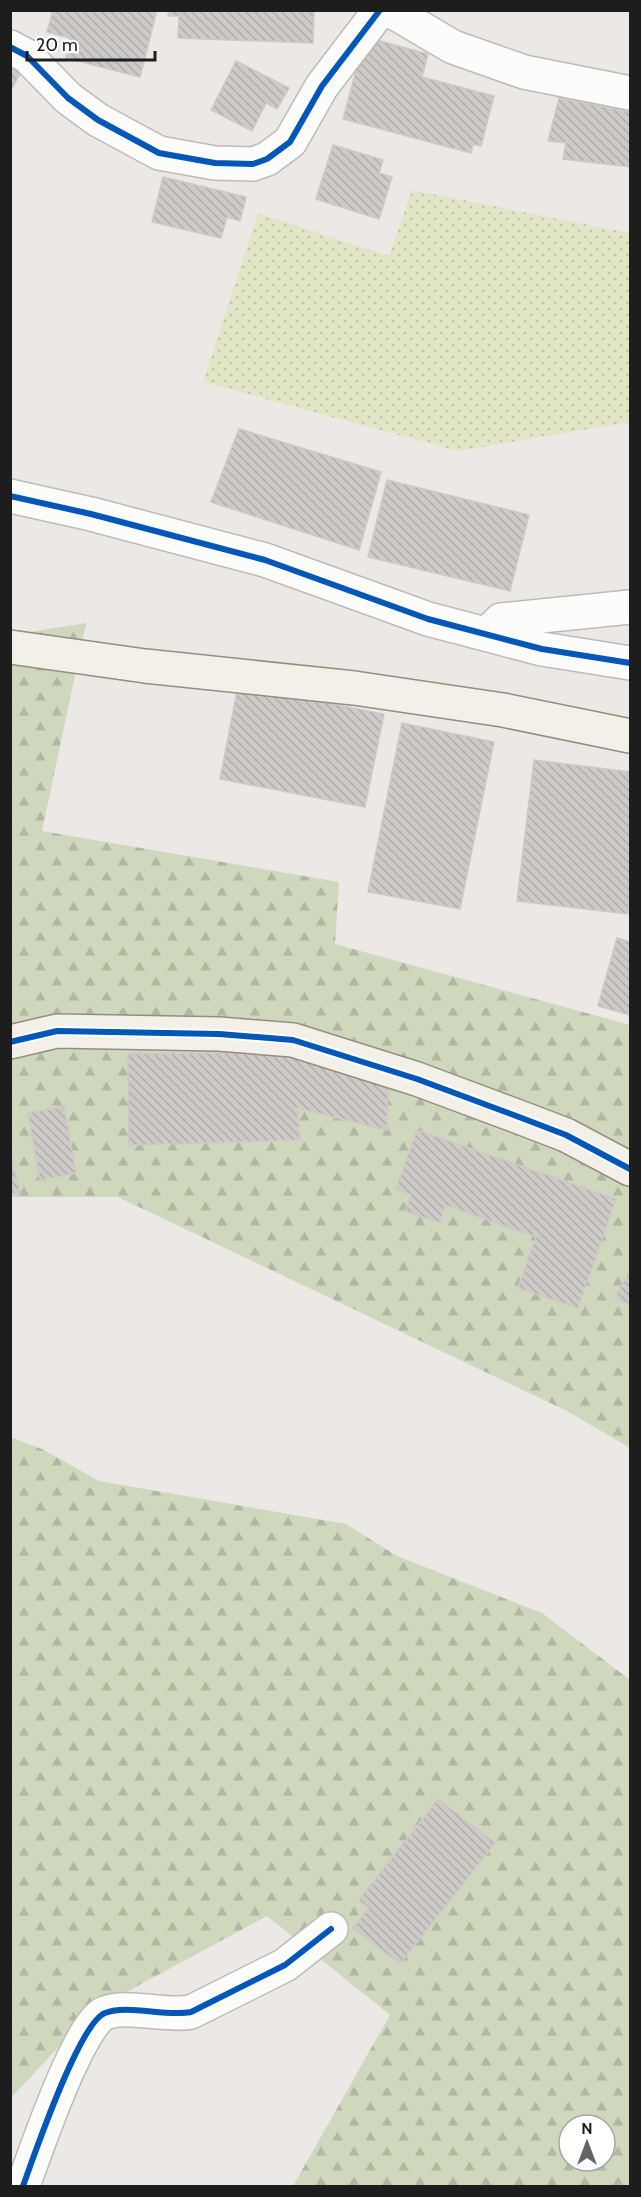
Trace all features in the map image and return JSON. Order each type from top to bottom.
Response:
[{"type":"street","points":[[10,47],[27,56],[68,98],[83,109],[131,139],[159,153],[215,163],[253,164],[267,159],[290,142],[322,86],[380,10]]},
{"type":"street","points":[[390,10],[453,48],[525,72],[630,93]]},
{"type":"street","points":[[10,496],[91,514],[265,560],[428,619],[542,649],[630,663]]},
{"type":"street","points":[[487,634],[501,620],[630,607]]},
{"type":"street","points":[[10,647],[145,666],[354,688],[503,710],[630,736]]},
{"type":"street","points":[[10,1042],[57,1031],[219,1034],[293,1040],[417,1079],[529,1120],[566,1135],[630,1169]]},
{"type":"street","points":[[23,2187],[66,2075],[84,2036],[102,2014],[115,2010],[175,2015],[191,2012],[285,1965],[331,1929]]},
{"type":"green space","points":[[412,190],[630,233],[630,422],[458,451],[203,382],[258,213],[389,256]]},
{"type":"green space","points":[[86,623],[42,831],[339,882],[335,944],[630,1025],[630,1448],[567,1411],[118,1197],[11,1197],[11,635]]},
{"type":"green space","points":[[10,1437],[42,1449],[99,1481],[346,1524],[397,1556],[542,1613],[630,1680],[630,2186],[293,2186],[390,2015],[267,1916],[93,2010],[11,2098]]},
{"type":"building","points":[[53,10],[157,10],[140,77],[66,58],[70,38],[47,32]]},
{"type":"building","points":[[169,10],[314,10],[313,43],[178,38],[179,16],[168,16]]},
{"type":"building","points":[[365,37],[428,54],[422,77],[494,96],[481,146],[473,144],[471,153],[343,119]]},
{"type":"building","points":[[236,61],[289,88],[277,109],[266,103],[252,131],[211,110]]},
{"type":"building","points":[[10,64],[22,70],[10,92]]},
{"type":"building","points":[[559,98],[630,112],[630,167],[563,159],[566,143],[548,141]]},
{"type":"building","points":[[333,145],[383,160],[379,173],[392,177],[379,219],[316,199]]},
{"type":"building","points":[[163,177],[246,197],[240,221],[227,217],[221,238],[152,222]]},
{"type":"building","points":[[239,429],[381,472],[359,550],[211,502]]},
{"type":"building","points":[[387,480],[529,515],[510,591],[368,557]]},
{"type":"building","points":[[238,686],[384,714],[365,807],[220,779]]},
{"type":"building","points":[[402,723],[494,742],[460,909],[368,892]]},
{"type":"building","points":[[534,760],[630,772],[628,914],[517,901]]},
{"type":"building","points":[[617,938],[630,942],[630,1015],[598,1006]]},
{"type":"building","points":[[295,1052],[295,1059],[388,1077],[387,1130],[297,1108],[300,1140],[129,1145],[128,1054]]},
{"type":"building","points":[[64,1106],[76,1173],[40,1180],[28,1113]]},
{"type":"building","points":[[417,1130],[616,1199],[578,1308],[518,1288],[536,1237],[445,1205],[440,1223],[405,1211],[411,1195],[396,1189]]},
{"type":"building","points":[[10,1156],[20,1192],[10,1194]]},
{"type":"building","points":[[630,1272],[630,1305],[615,1296]]},
{"type":"building","points":[[438,1799],[495,1843],[400,1964],[353,1928],[369,1908],[359,1900]]},
{"type":"cycle path","points":[[10,47],[27,56],[68,98],[98,120],[159,153],[215,163],[253,164],[267,159],[290,142],[322,86],[380,10]]},
{"type":"cycle path","points":[[10,496],[91,514],[265,560],[428,619],[542,649],[630,663]]},
{"type":"cycle path","points":[[10,1042],[57,1031],[219,1034],[293,1040],[417,1079],[519,1117],[566,1135],[630,1169]]},
{"type":"cycle path","points":[[23,2186],[58,2092],[94,2022],[105,2013],[114,2011],[191,2012],[285,1965],[331,1929]]}]
